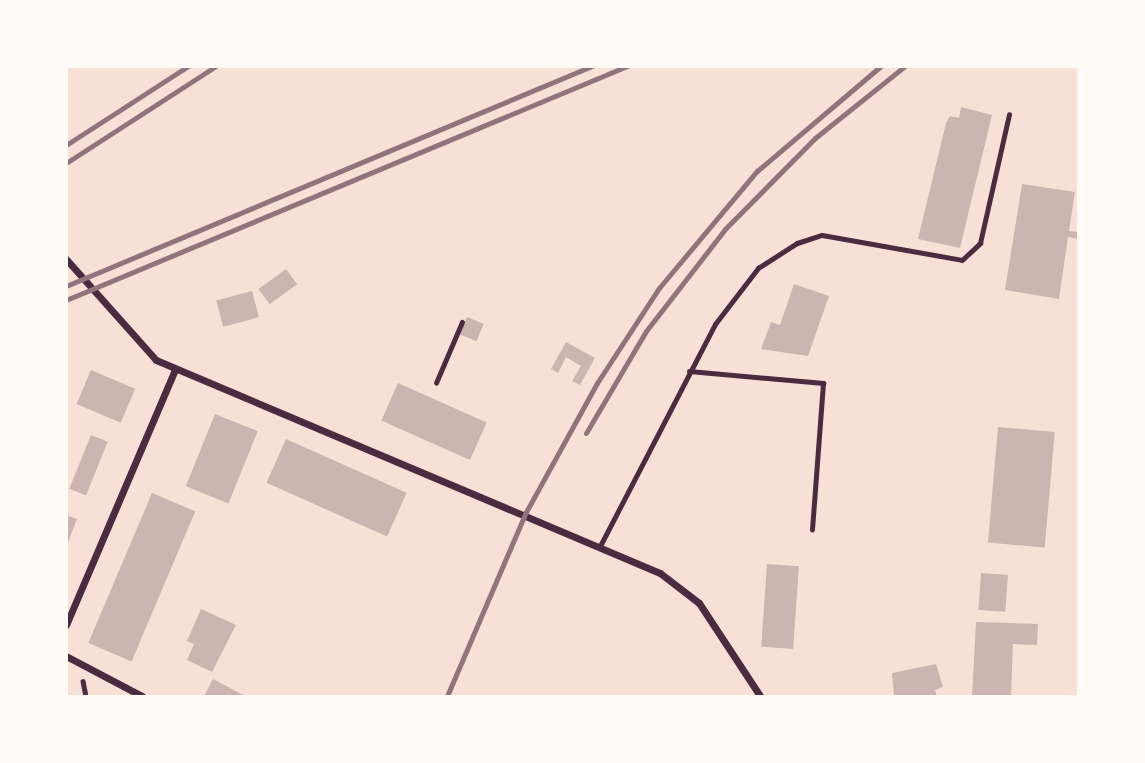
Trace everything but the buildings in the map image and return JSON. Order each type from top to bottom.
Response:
[{"type":"street","points":[[66,259],[141,344],[175,369],[601,544],[660,573],[699,603],[760,696]]},
{"type":"street","points":[[66,625],[175,369]]},
{"type":"street","points":[[66,656],[142,696]]},
{"type":"lane","points":[[601,544],[690,372],[738,290],[758,268],[797,243],[822,235],[962,260],[979,243],[1009,114]]},
{"type":"lane","points":[[690,372],[823,383],[812,530]]},
{"type":"path","points":[[436,383],[462,322]]},
{"type":"railway","points":[[66,145],[188,66]]},
{"type":"railway","points":[[66,163],[216,66]]},
{"type":"railway","points":[[66,286],[592,66]]},
{"type":"railway","points":[[66,300],[627,66]]},
{"type":"railway","points":[[447,696],[526,512],[597,383],[659,288],[757,171],[881,66]]},
{"type":"railway","points":[[586,433],[646,331],[725,229],[815,138],[905,66]]}]
